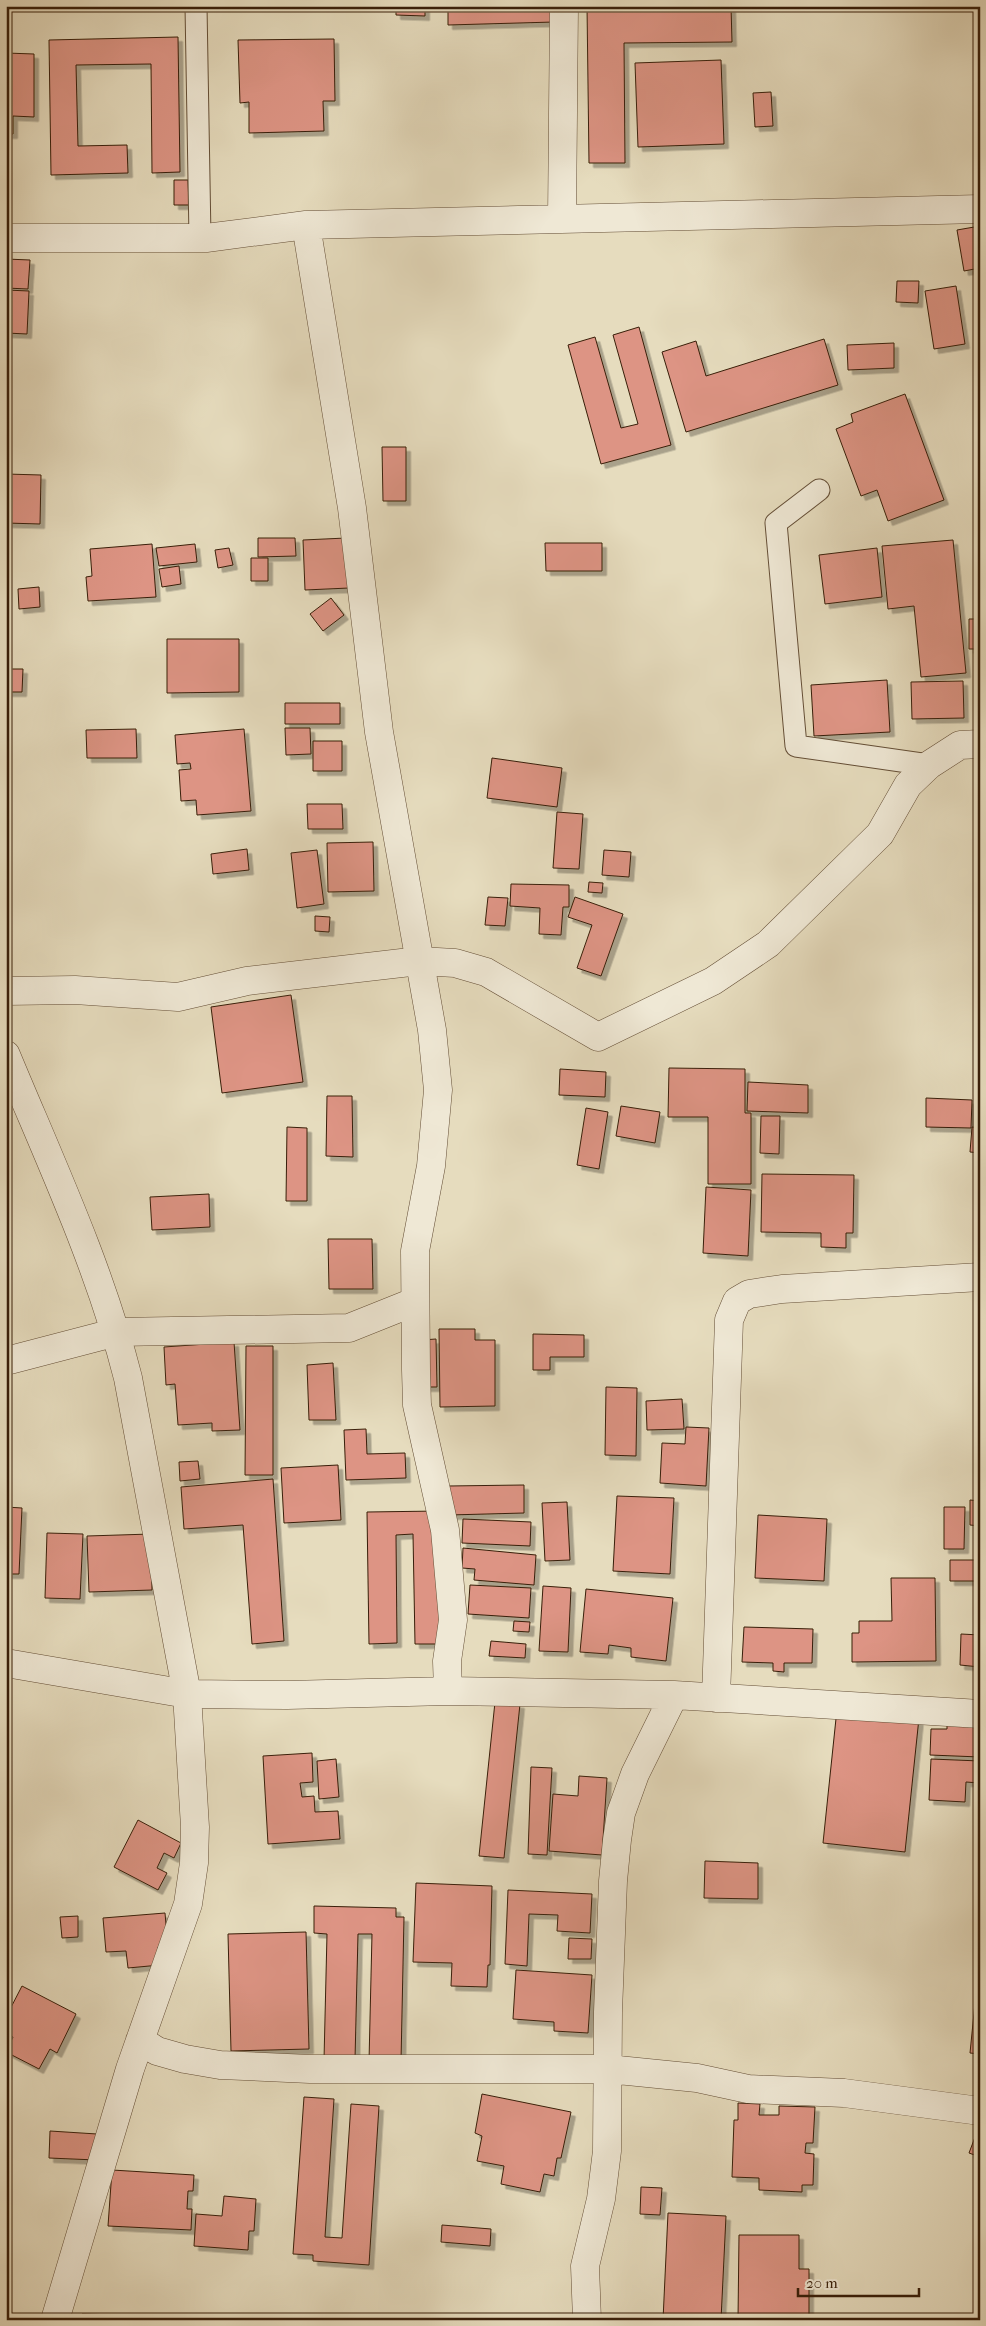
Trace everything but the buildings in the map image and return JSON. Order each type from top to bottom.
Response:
[{"type":"street","points":[[562,219],[564,6]]},
{"type":"street","points":[[6,238],[200,238],[306,225],[980,209]]},
{"type":"street","points":[[306,225],[352,508],[379,732],[432,1030],[438,1090],[431,1166],[415,1251],[414,1302],[417,1406],[446,1539],[453,1620],[448,1661],[448,1691]]},
{"type":"street","points":[[6,991],[75,990],[178,997],[247,981],[419,960],[455,963],[486,972],[598,1038],[714,981],[768,944],[880,834],[908,785],[929,765],[960,745],[980,744]]},
{"type":"street","points":[[6,1055],[83,1239],[116,1332],[135,1409],[146,1479],[187,1694],[195,1827],[194,1863],[188,1904],[130,2069],[55,2320]]},
{"type":"street","points":[[716,1698],[729,1320],[737,1301],[749,1294],[782,1289],[980,1277]]},
{"type":"street","points":[[6,1361],[116,1332],[349,1328],[414,1302]]},
{"type":"street","points":[[6,1663],[187,1694],[287,1695],[448,1691],[674,1694],[980,1714]]},
{"type":"street","points":[[587,2320],[585,2266],[601,2199],[605,2170],[613,1881],[621,1813],[635,1774],[674,1694]]},
{"type":"street","points":[[140,2040],[157,2051],[220,2064],[310,2070],[608,2069],[697,2078],[748,2089],[844,2093],[980,2111]]},
{"type":"lane","points":[[196,6],[200,238]]},
{"type":"lane","points":[[819,490],[776,523],[796,746],[929,765]]}]
